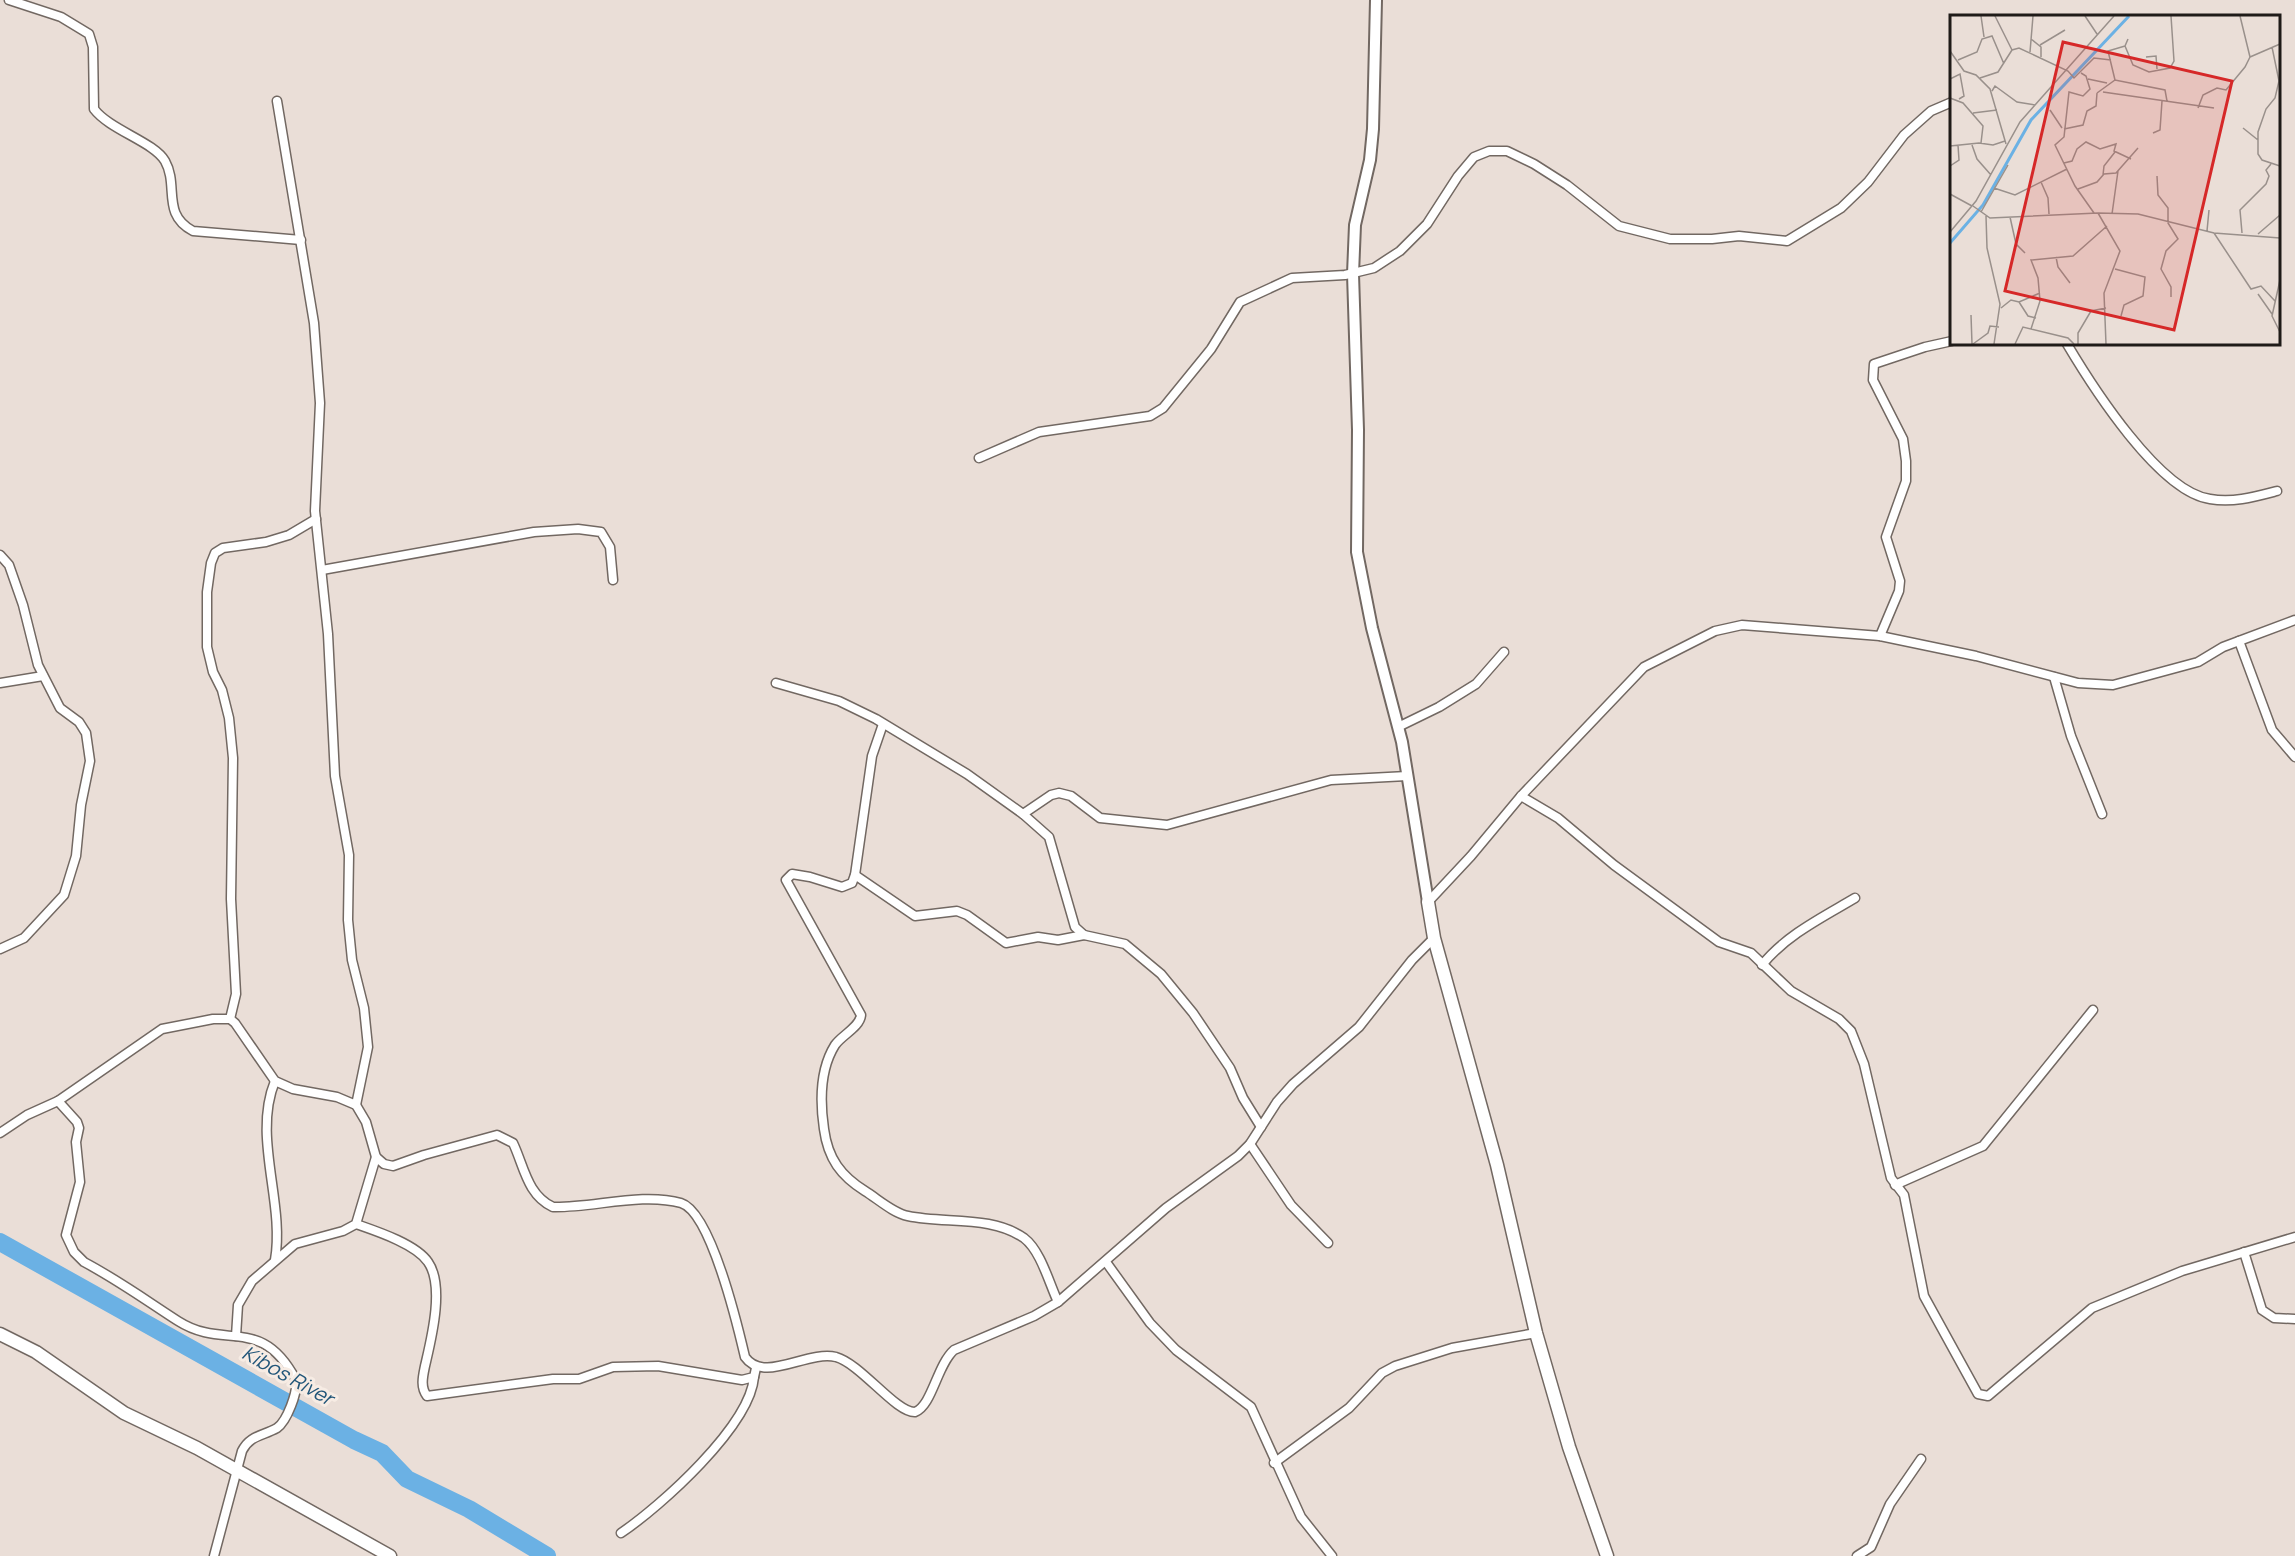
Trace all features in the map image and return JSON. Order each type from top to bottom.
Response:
[{"type":"main road","points":[[1428,902],[1434,938],[1497,1165],[1536,1333],[1569,1447],[1607,1556]]},
{"type":"main road","points":[[0,1334],[36,1352],[124,1413],[198,1448],[390,1556]]},
{"type":"street","points":[[9,0],[61,17],[89,34],[93,47],[94,109],[107,122],[157,152],[164,160],[174,211],[182,225],[193,231],[301,240]]},
{"type":"street","points":[[1376,0],[1373,129],[1370,160],[1355,225],[1353,274],[1358,430],[1357,552],[1370,619],[1398,727],[1428,902]]},
{"type":"street","points":[[277,101],[314,323],[320,403],[316,519],[328,634],[335,776],[349,855],[348,920],[352,960],[364,1008],[368,1047],[356,1105]]},
{"type":"street","points":[[979,458],[1039,432],[1150,416],[1162,408],[1211,349],[1240,302],[1292,278],[1353,274],[1374,268],[1400,251],[1427,224],[1458,176],[1474,157],[1489,152],[1507,151],[1534,164],[1567,185],[1619,226],[1670,239],[1712,239],[1739,236],[1787,242],[1841,208],[1868,182],[1904,135],[1931,111],[1950,103]]},
{"type":"street","points":[[1880,636],[1899,591],[1900,581],[1886,537],[1905,481],[1906,461],[1903,439],[1873,380],[1872,372],[1874,364],[1950,342]]},
{"type":"street","points":[[2068,345],[2092,387],[2163,474],[2185,491],[2208,499],[2242,500],[2277,491]]},
{"type":"street","points":[[230,1019],[236,994],[231,899],[233,758],[229,718],[207,647],[207,592],[211,563],[215,553],[223,548],[266,542],[290,535],[316,519]]},
{"type":"street","points":[[322,570],[534,532],[578,529],[601,532],[610,546],[613,580]]},
{"type":"street","points":[[0,555],[9,565],[43,676],[60,708],[79,722],[86,733],[90,761],[81,805],[76,856],[64,895],[24,938],[0,949]]},
{"type":"street","points":[[1428,902],[1471,856],[1521,796],[1644,667],[1715,631],[1742,625],[1880,636],[1976,656],[2098,686],[2126,684],[2198,662],[2239,641],[2295,620]]},
{"type":"street","points":[[2239,641],[2272,730],[2295,757]]},
{"type":"street","points":[[1398,727],[1439,707],[1476,684],[1504,652]]},
{"type":"street","points":[[0,683],[43,676]]},
{"type":"street","points":[[2054,677],[2070,736],[2102,814]]},
{"type":"street","points":[[776,683],[839,701],[883,724],[967,774],[1023,814],[1049,837],[1075,927],[1084,935]]},
{"type":"street","points":[[883,724],[872,756],[855,875],[849,886],[842,887],[792,874],[786,880],[786,884],[861,1014],[860,1020],[836,1045],[823,1074],[824,1130],[836,1167],[846,1179],[906,1216],[983,1223],[1025,1239],[1037,1255],[1058,1302]]},
{"type":"street","points":[[1023,814],[1051,795],[1059,793],[1071,796],[1100,818],[1167,825],[1331,780],[1407,776]]},
{"type":"street","points":[[1521,796],[1557,818],[1614,865],[1719,942],[1751,953],[1791,991],[1839,1019],[1851,1031],[1864,1064],[1891,1178],[1904,1195],[1920,1282],[1929,1309],[1978,1394],[1988,1396],[2092,1308],[2153,1282],[2295,1237]]},
{"type":"street","points":[[855,875],[915,916],[957,911],[968,915],[1006,944],[1038,937],[1058,940],[1084,935],[1125,944],[1161,974],[1193,1013],[1224,1059],[1261,1127]]},
{"type":"street","points":[[1762,965],[1773,952],[1802,930],[1855,898]]},
{"type":"street","points":[[236,1336],[237,1305],[252,1281],[295,1244],[334,1234],[356,1224],[386,1235],[421,1255],[431,1267],[436,1321],[423,1378],[423,1389],[427,1396],[553,1379],[579,1379],[613,1367],[658,1366],[742,1380],[755,1372],[813,1356],[840,1358],[853,1366],[903,1410],[915,1412],[924,1407],[945,1358],[954,1350],[1034,1316],[1058,1302],[1166,1208],[1238,1156],[1250,1144],[1277,1102],[1293,1084],[1359,1027],[1412,960],[1434,938]]},
{"type":"street","points":[[1895,1185],[1983,1146],[2093,1010]]},
{"type":"street","points":[[0,1133],[27,1115],[58,1101],[162,1029],[213,1018],[230,1019],[275,1081],[293,1089],[337,1097],[356,1105],[366,1122],[376,1157],[356,1224]]},
{"type":"street","points":[[275,1081],[270,1093],[268,1147],[278,1243],[275,1260]]},
{"type":"street","points":[[58,1101],[77,1122],[79,1128],[76,1142],[80,1182],[66,1235],[74,1252],[84,1262],[160,1307],[179,1322],[199,1330],[236,1336],[272,1346],[296,1380],[295,1398],[278,1427],[247,1442],[242,1451],[214,1556]]},
{"type":"street","points":[[376,1157],[384,1164],[393,1166],[496,1135],[513,1143],[533,1192],[543,1202],[553,1207],[668,1201],[690,1208],[705,1232],[726,1286],[745,1357],[755,1372],[750,1397],[731,1426],[704,1457],[645,1517],[621,1533]]},
{"type":"street","points":[[1250,1144],[1292,1204],[1328,1243]]},
{"type":"street","points":[[2244,1252],[2262,1310],[2274,1318],[2295,1319]]},
{"type":"street","points":[[1106,1262],[1150,1323],[1176,1350],[1251,1407],[1274,1463],[1301,1517],[1332,1556]]},
{"type":"street","points":[[1274,1463],[1349,1408],[1382,1373],[1395,1366],[1452,1348],[1536,1333]]},
{"type":"street","points":[[1857,1556],[1871,1547],[1890,1504],[1920,1459]]},
{"type":"waterway","name":"Kibos River","points":[[0,1242],[354,1440],[382,1453],[407,1479],[469,1509],[547,1556]]}]
